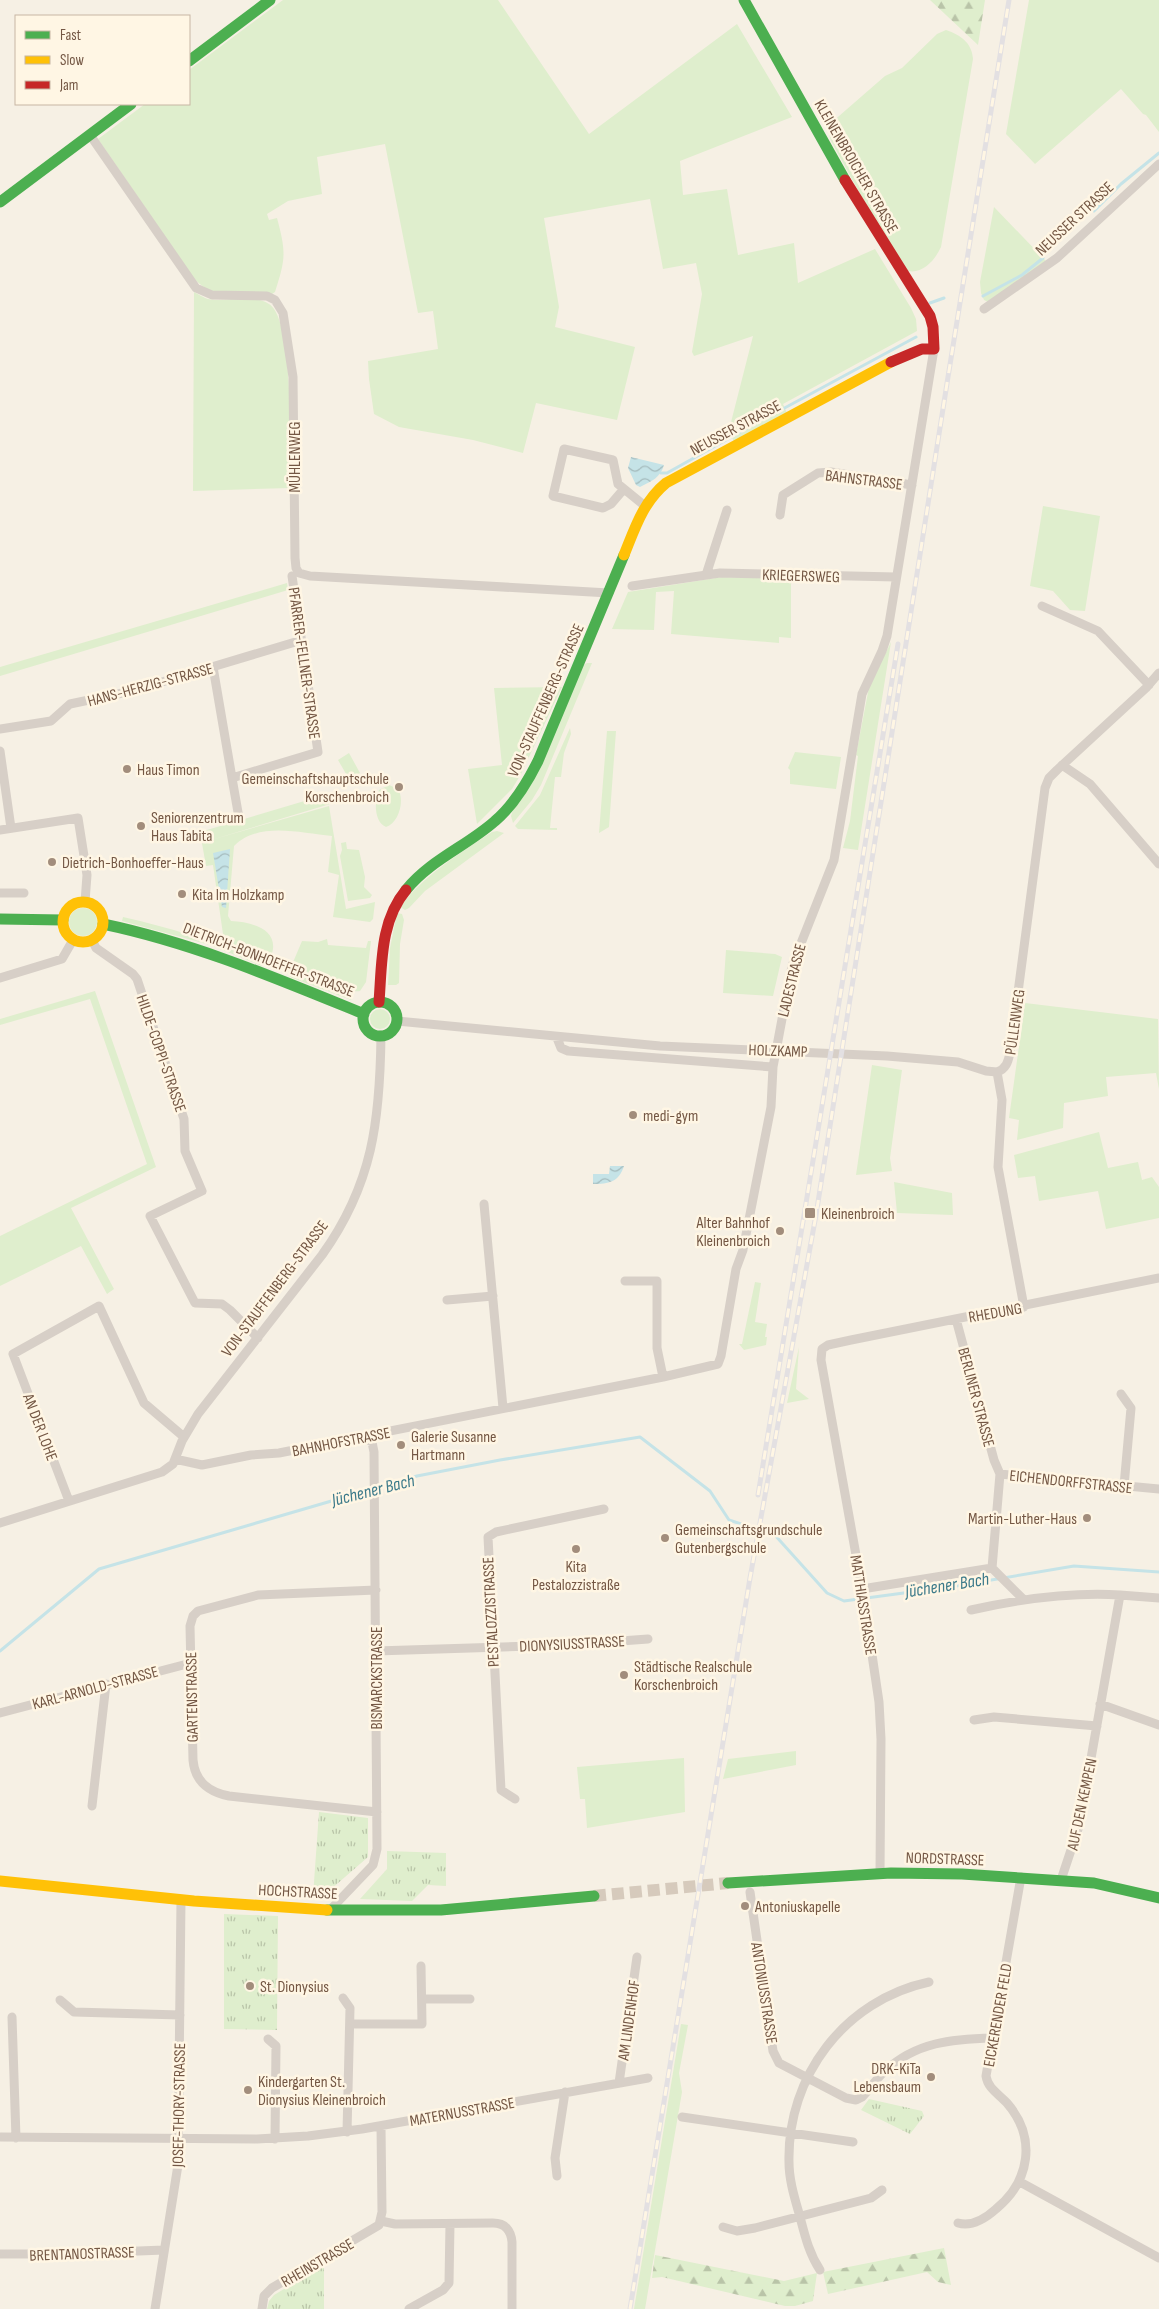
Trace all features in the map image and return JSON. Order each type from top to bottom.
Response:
[{"type":"street","points":[[190,60],[270,0]]},
{"type":"street","name":"KLEINENBROICHER STRASSE","points":[[744,0],[788,81],[867,217],[930,316],[934,327],[934,349]]},
{"type":"street","points":[[0,202],[130,105]]},
{"type":"street","name":"MÜHLENWEG","points":[[90,135],[196,288],[212,295],[267,296],[273,299],[280,308],[285,323],[294,384],[295,558],[296,568],[300,573],[307,576],[609,593]]},
{"type":"street","name":"NEUSSER STRASSE","points":[[984,309],[1057,258],[1159,164]]},
{"type":"street","name":"NEUSSER STRASSE","points":[[609,593],[645,506],[652,495],[666,483],[885,365],[922,349],[934,349]]},
{"type":"street","name":"BAHNSTRASSE","points":[[896,577],[934,349]]},
{"type":"street","points":[[623,490],[610,504],[602,508],[553,496],[564,449],[613,460],[615,479],[623,490],[645,506]]},
{"type":"street","name":"BAHNSTRASSE","points":[[780,515],[783,495],[821,472],[912,485]]},
{"type":"street","points":[[706,575],[727,510]]},
{"type":"street","name":"KRIEGERSWEG","points":[[632,586],[706,575],[735,573],[896,577]]},
{"type":"street","name":"PFARRER-FELLNER-STRASSE","points":[[232,778],[318,752],[292,576]]},
{"type":"street","name":"LADESTRASSE","points":[[719,1361],[769,1117],[774,1063],[794,957],[835,854],[860,698],[884,646],[896,577]]},
{"type":"street","name":"VON-STAUFFENBERG-STRASSE","points":[[379,1002],[385,936],[396,902],[420,876],[489,826],[519,796],[538,760],[609,593]]},
{"type":"street","points":[[1042,606],[1098,631],[1149,685]]},
{"type":"street","name":"HANS-HERZIG-STRASSE","points":[[0,729],[51,721],[70,704],[132,691],[302,640]]},
{"type":"street","points":[[214,667],[239,818]]},
{"type":"street","name":"PÜLLENWEG","points":[[1024,1307],[998,1167],[998,1144],[1002,1110],[1001,1090],[997,1072],[1006,1066],[1010,1053],[1045,788],[1052,776],[1062,765],[1149,685],[1159,673]]},
{"type":"street","points":[[0,751],[11,828]]},
{"type":"street","points":[[1062,765],[1090,784],[1159,864]]},
{"type":"street","points":[[0,830],[78,818],[87,875],[85,902]]},
{"type":"street","points":[[0,893],[24,893]]},
{"type":"street","points":[[85,902],[97,908],[101,913],[103,924],[97,936],[92,940],[79,942],[73,940],[65,931],[63,920],[71,906],[85,902]]},
{"type":"street","points":[[0,919],[63,920]]},
{"type":"street","name":"DIETRICH-BONHOEFFER-STRASSE","points":[[103,924],[154,934],[201,948],[364,1014]]},
{"type":"street","points":[[0,978],[62,958],[73,940]]},
{"type":"street","name":"HILDE-COPPI-STRASSE","points":[[92,940],[96,948],[137,979],[184,1119],[186,1151],[202,1191],[150,1216],[195,1303],[222,1304],[258,1338]]},
{"type":"street","points":[[379,1002],[392,1007],[396,1021],[390,1032],[381,1035],[370,1032],[364,1024],[364,1014],[370,1005],[379,1002]]},
{"type":"street","name":"HOLZKAMP","points":[[396,1021],[557,1038],[671,1047],[887,1056],[958,1062],[986,1071],[997,1072]]},
{"type":"street","name":"VON-STAUFFENBERG-STRASSE","points":[[175,1459],[184,1437],[198,1414],[333,1240],[360,1186],[370,1155],[377,1123],[381,1035]]},
{"type":"street","name":"HOLZKAMP","points":[[557,1038],[561,1048],[568,1051],[774,1063]]},
{"type":"street","points":[[484,1204],[503,1408]]},
{"type":"street","name":"RHEDUNG","points":[[831,1344],[1024,1307],[1159,1278]]},
{"type":"street","points":[[625,1281],[657,1281],[657,1348],[663,1377]]},
{"type":"street","points":[[446,1300],[493,1296]]},
{"type":"street","name":"AN DER LOHE","points":[[69,1501],[13,1354],[99,1306],[144,1403],[184,1437]]},
{"type":"street","name":"BERLINER STRASSE","points":[[956,1319],[994,1460],[1000,1474]]},
{"type":"street","name":"MATTHIASSTRASSE","points":[[831,1344],[822,1350],[821,1360],[868,1628],[881,1721],[880,1874]]},
{"type":"street","name":"BAHNHOFSTRASSE","points":[[175,1459],[194,1464],[205,1464],[251,1455],[279,1453],[663,1377],[714,1366],[719,1361]]},
{"type":"street","points":[[1121,1394],[1131,1408],[1124,1486]]},
{"type":"street","name":"BISMARCKSTRASSE","points":[[331,1909],[374,1863],[377,1849],[376,1590],[373,1445],[370,1440],[361,1437]]},
{"type":"street","points":[[0,1523],[162,1472],[171,1466],[175,1459]]},
{"type":"street","name":"EICHENDORFFSTRASSE","points":[[993,1570],[1000,1474],[1159,1489]]},
{"type":"street","name":"PESTALOZZISTRASSE","points":[[515,1800],[501,1790],[486,1544],[488,1536],[496,1532],[604,1509]]},
{"type":"street","points":[[862,1592],[993,1570],[1024,1599]]},
{"type":"street","name":"GARTENSTRASSE","points":[[376,1590],[258,1595],[203,1609],[194,1614],[191,1619],[191,1663],[193,1765],[197,1778],[208,1789],[229,1796],[377,1812]]},
{"type":"street","points":[[971,1610],[1024,1599],[1084,1594],[1159,1598]]},
{"type":"street","name":"AUF DEN KEMPEN","points":[[1062,1880],[1078,1826],[1120,1595]]},
{"type":"street","name":"DIONYSIUSSTRASSE","points":[[376,1651],[648,1640]]},
{"type":"street","name":"KARL-ARNOLD-STRASSE","points":[[0,1714],[106,1684],[191,1663]]},
{"type":"street","points":[[92,1806],[106,1684]]},
{"type":"street","points":[[1100,1704],[1159,1725]]},
{"type":"street","points":[[974,1720],[994,1717],[1097,1726]]},
{"type":"street","name":"NORDSTRASSE","points":[[728,1883],[880,1874],[962,1874],[1062,1880],[1103,1885],[1159,1898]]},
{"type":"street","name":"EICKERENDER FELD","points":[[958,2223],[971,2223],[987,2216],[1001,2205],[1020,2182],[1025,2153],[1021,2127],[1008,2104],[990,2088],[987,2081],[1021,1877]]},
{"type":"street","name":"HOCHSTRASSE","points":[[0,1881],[181,1900],[331,1909],[428,1910],[594,1896]]},
{"type":"street","name":"ANTONIUSSTRASSE","points":[[750,1892],[775,2056],[779,2063],[846,2098],[859,2100],[885,2071],[914,2050],[947,2040],[993,2038]]},
{"type":"street","name":"JOSEF-THORY-STRASSE","points":[[155,2309],[177,2177],[181,1900]]},
{"type":"street","name":"AM LINDENHOF","points":[[619,2083],[637,1957]]},
{"type":"street","points":[[350,2024],[422,2024],[421,1966]]},
{"type":"street","points":[[820,2270],[810,2256],[790,2173],[790,2133],[796,2105],[807,2078],[831,2040],[852,2019],[887,1996],[929,1982]]},
{"type":"street","points":[[343,1998],[350,2008],[347,2132]]},
{"type":"street","points":[[422,1998],[470,1998]]},
{"type":"street","points":[[60,2000],[74,2012],[180,2015]]},
{"type":"street","points":[[12,2016],[16,2138]]},
{"type":"street","points":[[268,2039],[276,2046],[275,2139]]},
{"type":"street","name":"MATERNUSSTRASSE","points":[[0,2138],[275,2139],[347,2132],[648,2078]]},
{"type":"street","points":[[558,2176],[555,2158],[565,2092]]},
{"type":"street","points":[[682,2117],[853,2142]]},
{"type":"street","points":[[380,2126],[380,2221],[396,2224],[497,2223],[506,2227],[512,2242],[512,2309]]},
{"type":"street","points":[[1020,2182],[1159,2258]]},
{"type":"street","points":[[723,2227],[732,2230],[745,2230],[871,2198],[882,2190]]},
{"type":"street","name":"RHEINSTRASSE","points":[[262,2309],[264,2296],[272,2288],[376,2228],[380,2221]]},
{"type":"street","points":[[408,2309],[443,2290],[449,2283],[450,2224]]},
{"type":"street","name":"BRENTANOSTRASSE","points":[[0,2254],[63,2254],[164,2250]]},
{"type":"green space","points":[[283,0],[498,0],[589,134],[737,24],[792,117],[680,161],[683,195],[727,189],[738,255],[794,243],[798,283],[875,249],[911,308],[916,319],[917,331],[783,404],[787,413],[734,442],[729,430],[753,336],[694,356],[692,352],[702,294],[696,263],[663,269],[650,199],[544,218],[559,307],[555,327],[635,347],[617,420],[536,403],[523,453],[473,440],[399,427],[374,414],[368,361],[438,349],[433,311],[418,313],[385,144],[317,157],[322,194],[288,201],[267,214],[269,220],[277,218],[284,255],[275,292],[272,294],[229,295],[210,290],[193,277],[98,139],[144,105],[190,105],[190,69]]},
{"type":"green space","points":[[930,0],[985,0],[978,45]]},
{"type":"green space","points":[[1029,0],[1159,0],[1159,132],[1146,115],[1121,89],[1035,164],[1006,134]]},
{"type":"green space","points":[[946,30],[965,40],[970,48],[973,59],[941,247],[928,265],[919,270],[908,271],[870,212],[831,141],[828,131],[831,123],[885,76],[902,68],[937,34]]},
{"type":"green space","points":[[994,207],[1046,261],[988,302],[984,300],[981,293],[980,282]]},
{"type":"green space","points":[[194,292],[208,299],[215,300],[255,299],[269,304],[277,315],[283,335],[287,361],[290,420],[290,488],[193,491]]},
{"type":"green space","points":[[1043,506],[1100,516],[1085,611],[1070,610],[1053,591],[1030,586]]},
{"type":"green space","points":[[722,577],[791,579],[791,638],[779,637],[779,643],[671,634],[674,591],[656,592],[654,630],[612,629],[628,592]]},
{"type":"green space","points":[[287,583],[288,590],[0,676],[0,667]]},
{"type":"green space","points":[[891,642],[858,850],[843,848],[850,821],[858,756],[856,755],[869,687]]},
{"type":"green space","points":[[592,663],[541,785],[532,800],[513,823],[511,816],[513,810],[583,665]]},
{"type":"green space","points":[[562,687],[512,789],[477,824],[468,769],[502,765],[494,688]]},
{"type":"green space","points":[[570,728],[571,734],[564,753],[561,777],[555,777],[550,828],[557,828],[557,830],[518,829],[515,826],[540,795]]},
{"type":"green space","points":[[607,731],[616,731],[609,827],[599,833]]},
{"type":"green space","points":[[795,752],[841,757],[836,789],[790,784],[790,770],[788,768]]},
{"type":"green space","points":[[349,753],[360,773],[349,779],[338,760]]},
{"type":"green space","points":[[389,785],[398,789],[401,805],[394,821],[386,827],[379,821],[377,816],[376,800],[379,790]]},
{"type":"green space","points":[[328,794],[330,804],[211,840],[329,806],[346,909],[375,902],[373,919],[370,922],[333,917],[339,875],[328,872],[332,836],[294,831],[268,831],[255,833],[244,838],[234,846],[228,916],[231,921],[248,923],[269,934],[273,949],[270,959],[224,941],[213,865],[206,866],[200,832]]},
{"type":"green space","points":[[492,832],[504,833],[425,891],[409,908],[405,910],[400,907],[409,895],[431,875],[467,848]]},
{"type":"green space","points":[[346,842],[347,849],[359,850],[365,877],[364,887],[372,895],[370,898],[348,901],[340,856],[342,850],[341,843]]},
{"type":"green space","points":[[83,908],[93,912],[97,922],[93,932],[83,936],[73,932],[69,922],[73,912]]},
{"type":"green space","points":[[397,913],[402,914],[404,920],[400,944],[399,983],[388,985],[390,948]]},
{"type":"green space","points":[[123,917],[196,937],[267,963],[262,966],[210,945],[122,921]]},
{"type":"green space","points":[[327,939],[328,945],[366,948],[368,941],[371,941],[366,982],[360,991],[335,987],[291,967],[302,941],[318,942]]},
{"type":"green space","points":[[726,950],[775,954],[782,957],[773,996],[723,993]]},
{"type":"green space","points":[[288,971],[353,996],[351,1000],[290,977]]},
{"type":"green space","points":[[95,991],[156,1167],[71,1208],[114,1289],[107,1294],[81,1246],[0,1286],[0,1236],[147,1164],[90,999],[0,1025],[0,1019]]},
{"type":"green space","points":[[1025,1003],[1158,1019],[1159,1089],[1156,1073],[1106,1077],[1108,1096],[1064,1103],[1063,1128],[1017,1140],[1019,1120],[1009,1118]]},
{"type":"green space","points":[[380,1009],[387,1012],[390,1019],[387,1026],[380,1029],[373,1026],[370,1019],[373,1012]]},
{"type":"green space","points":[[872,1065],[902,1070],[890,1158],[892,1171],[856,1175]]},
{"type":"green space","points":[[1099,1132],[1108,1168],[1138,1162],[1142,1180],[1152,1177],[1159,1187],[1159,1218],[1106,1229],[1098,1191],[1039,1201],[1035,1176],[1018,1178],[1014,1155]]},
{"type":"green space","points":[[894,1182],[952,1193],[953,1215],[897,1213]]},
{"type":"green space","points":[[755,1282],[761,1283],[755,1322],[767,1324],[766,1345],[744,1350],[739,1344],[742,1344]]},
{"type":"green space","points":[[799,1347],[796,1389],[809,1399],[787,1403]]},
{"type":"green space","points":[[796,1751],[796,1765],[723,1779],[728,1759]]},
{"type":"green space","points":[[684,1758],[685,1812],[587,1828],[585,1799],[580,1799],[577,1767]]},
{"type":"green space","points":[[319,1812],[368,1818],[368,1857],[322,1897],[313,1896]]},
{"type":"green space","points":[[387,1851],[446,1853],[446,1886],[428,1885],[412,1901],[360,1899],[387,1869]]},
{"type":"green space","points":[[224,1914],[278,1916],[277,2030],[224,2029]]},
{"type":"green space","points":[[681,2024],[688,2025],[679,2073],[682,2092],[645,2309],[634,2309]]},
{"type":"green space","points":[[869,2099],[922,2111],[924,2116],[910,2134],[861,2110]]},
{"type":"green space","points":[[944,2248],[951,2285],[938,2282],[927,2272],[828,2294],[823,2272]]},
{"type":"green space","points":[[655,2255],[784,2281],[817,2273],[813,2301],[795,2306],[785,2306],[662,2277],[652,2278]]},
{"type":"green space","points":[[324,2265],[324,2309],[267,2309],[269,2301],[274,2295]]},
{"type":"water","points":[[631,457],[664,465],[658,476],[640,487],[636,485],[628,468]]},
{"type":"water","points":[[230,849],[226,908],[222,907],[213,853]]},
{"type":"water","points":[[610,1166],[624,1166],[619,1176],[613,1181],[593,1184],[593,1174],[609,1174]]},
{"type":"waterway","points":[[1094,211],[1121,184],[1159,153]]},
{"type":"waterway","points":[[983,296],[1022,275],[1043,258]]},
{"type":"waterway","points":[[930,303],[944,298]]},
{"type":"waterway","points":[[766,418],[916,337]]},
{"type":"waterway","points":[[661,473],[667,473],[760,421]]},
{"type":"waterway","name":"Jüchener Bach","points":[[0,1651],[99,1569],[417,1476],[500,1460],[640,1437],[710,1491],[729,1520],[747,1526]]},
{"type":"waterway","name":"Jüchener Bach","points":[[763,1529],[773,1533],[827,1593],[844,1601],[956,1586],[1074,1566],[1159,1572]]},
{"type":"tunnel","points":[[594,1896],[728,1883]]},
{"type":"railway","points":[[630,2309],[750,1578],[816,1215],[1009,0]]},
{"type":"railway","points":[[758,1495],[898,644]]},
{"type":"traffic: fast","points":[[190,60],[270,0]]},
{"type":"traffic: fast","points":[[744,0],[845,180]]},
{"type":"traffic: fast","points":[[0,202],[130,105]]},
{"type":"traffic: fast","points":[[406,890],[426,870],[495,821],[520,793],[538,761],[624,555]]},
{"type":"traffic: fast","points":[[0,919],[63,920]]},
{"type":"traffic: fast","points":[[103,924],[170,941],[235,963],[364,1014]]},
{"type":"traffic: fast","points":[[380,1002],[392,1007],[397,1019],[392,1031],[380,1036],[368,1031],[363,1019],[368,1007],[380,1002]]},
{"type":"traffic: fast","points":[[728,1883],[891,1873],[962,1874],[1094,1883],[1159,1898]]},
{"type":"traffic: fast","points":[[327,1910],[441,1910],[594,1896]]},
{"type":"traffic: slow","points":[[624,555],[636,525],[651,498],[666,483],[891,362]]},
{"type":"traffic: slow","points":[[79,902],[87,902],[94,905],[100,911],[103,922],[100,933],[94,939],[87,942],[79,942],[72,939],[66,933],[63,926],[63,918],[66,911],[72,905],[79,902]]},
{"type":"traffic: slow","points":[[0,1881],[194,1901],[327,1910]]},
{"type":"traffic: jam","points":[[845,180],[930,316],[933,327],[934,349],[922,349],[891,362]]},
{"type":"traffic: jam","points":[[379,1002],[382,958],[387,929],[397,902],[406,890]]},
{"type":"place","name":"Haus Timon","points":[[127,769]]},
{"type":"place","name":"Gemeinschaftshauptschule Korschenbroich","points":[[399,787]]},
{"type":"place","name":"Seniorenzentrum Haus Tabita","points":[[141,826]]},
{"type":"place","name":"Dietrich-Bonhoeffer-Haus","points":[[52,862]]},
{"type":"place","name":"Kita Im Holzkamp","points":[[182,894]]},
{"type":"place","name":"medi-gym","points":[[633,1115]]},
{"type":"place","name":"Kleinenbroich","points":[[810,1213]]},
{"type":"place","name":"Alter Bahnhof Kleinenbroich","points":[[780,1231]]},
{"type":"place","name":"Galerie Susanne Hartmann","points":[[401,1445]]},
{"type":"place","name":"Martin-Luther-Haus","points":[[1087,1518]]},
{"type":"place","name":"Gemeinschaftsgrundschule Gutenbergschule","points":[[665,1538]]},
{"type":"place","name":"Kita Pestalozzistraße","points":[[576,1549]]},
{"type":"place","name":"Städtische Realschule Korschenbroich","points":[[624,1675]]},
{"type":"place","name":"Antoniuskapelle","points":[[745,1906]]},
{"type":"place","name":"St. Dionysius","points":[[250,1986]]},
{"type":"place","name":"DRK-KiTa Lebensbaum","points":[[931,2077]]},
{"type":"place","name":"Kindergarten St. Dionysius Kleinenbroich","points":[[248,2090]]}]
